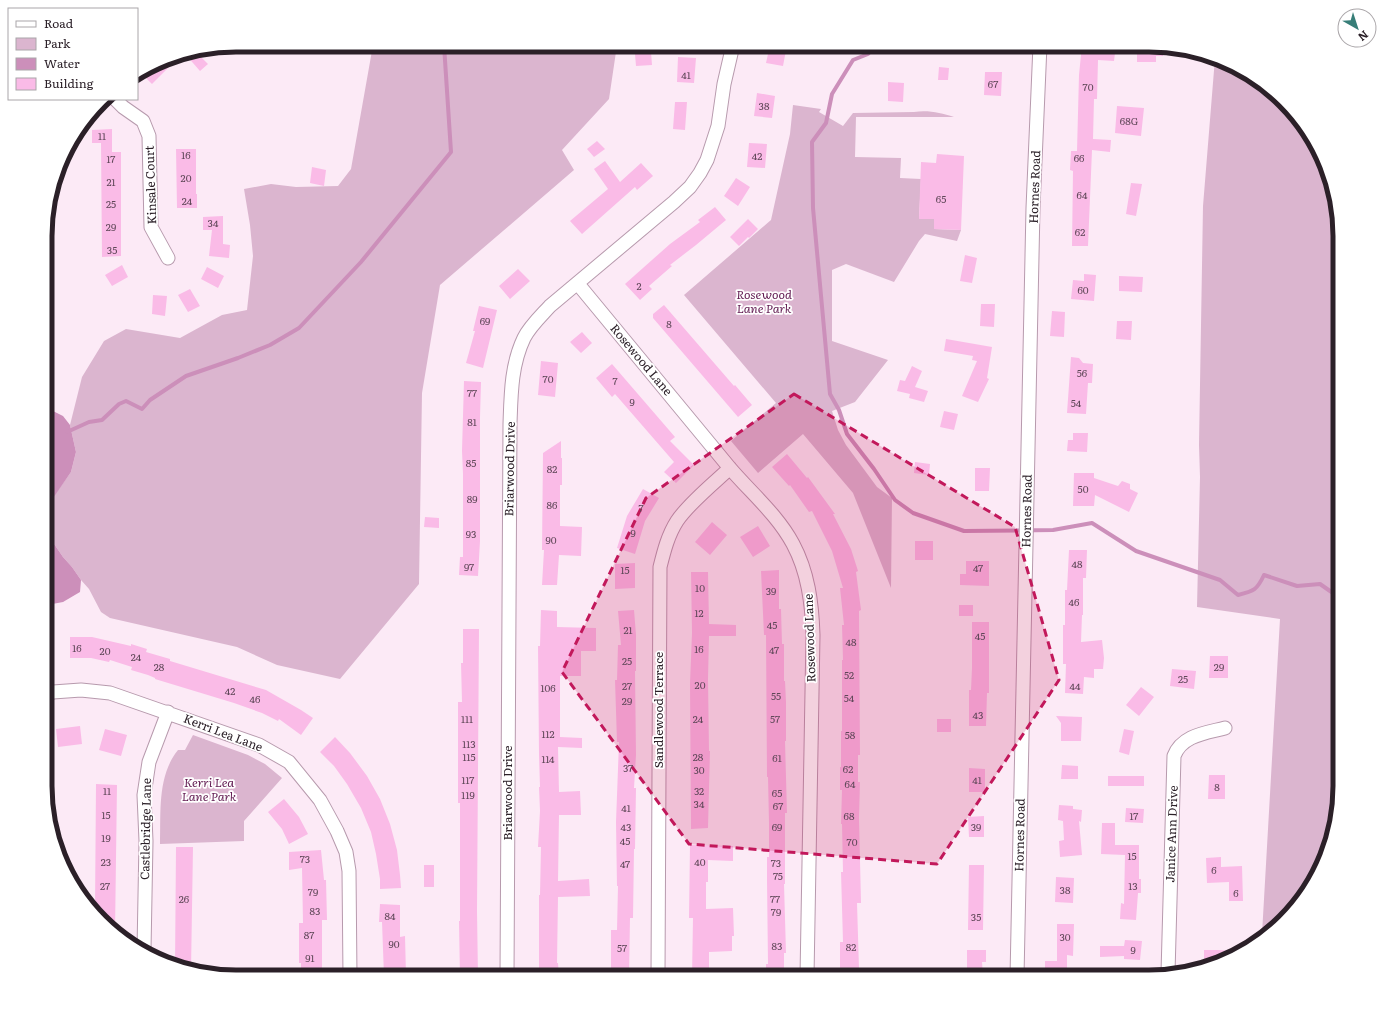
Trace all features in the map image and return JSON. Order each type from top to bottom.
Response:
[{"type":"street","name":"Briarwood Drive","points":[[507,970],[509,576],[512,381],[514,367],[525,338],[534,323],[550,306],[674,202],[690,187],[700,173],[707,160],[718,126],[724,84],[731,52]]},
{"type":"street","name":"Hornes Road","points":[[1016,970],[1033,208],[1040,52]]},
{"type":"street","name":"Kinsale Court","points":[[116,100],[123,107],[143,121],[149,136],[151,227],[168,258]]},
{"type":"street","name":"Rosewood Lane","points":[[578,284],[730,468],[788,535],[808,582],[812,635],[806,970]]},
{"type":"street","name":"Sandlewood Terrace","points":[[658,970],[660,567],[666,544],[677,520],[730,468]]},
{"type":"street","name":"Kerri Lea Lane","points":[[52,692],[81,690],[110,693],[259,745],[289,762],[320,800],[338,832],[346,852],[349,871],[350,970]]},
{"type":"street","name":"Castlebridge Lane","points":[[144,945],[146,841],[144,795],[149,762],[168,712]]},
{"type":"street","name":"Janice Ann Drive","points":[[1168,969],[1174,756],[1178,748],[1186,740],[1225,728]]},
{"type":"highlighted area","points":[[794,394],[1015,527],[1059,680],[937,864],[689,844],[562,672],[646,498]]},
{"type":"green space","points":[[372,52],[616,52],[609,99],[562,150],[574,170],[440,285],[422,393],[419,584],[340,679],[277,665],[237,647],[110,618],[101,612],[89,589],[52,541],[52,498],[71,472],[76,452],[70,425],[82,377],[104,341],[126,329],[180,338],[222,315],[247,310],[253,256],[244,189],[271,184],[296,187],[338,186],[351,169]]},
{"type":"green space","points":[[1214,64],[1231,71],[1261,90],[1279,106],[1295,124],[1314,154],[1319,165],[1327,188],[1333,224],[1333,798],[1327,834],[1314,868],[1295,898],[1279,916],[1262,931],[1280,619],[1197,607],[1203,206]]},
{"type":"green space","name":"Rosewood Lane Park","points":[[793,105],[821,109],[819,112],[843,126],[853,113],[925,111],[954,117],[856,117],[855,157],[901,158],[900,178],[921,179],[919,218],[934,219],[934,229],[961,230],[957,241],[925,234],[919,241],[894,282],[846,264],[832,270],[832,341],[888,360],[855,402],[832,411],[838,430],[846,445],[877,487],[892,498],[891,588],[853,493],[803,434],[758,473],[731,441],[776,403],[684,295],[771,220],[790,134]]},
{"type":"green space","name":"Kerri Lea Lane Park","points":[[193,735],[248,755],[265,764],[282,778],[244,821],[244,841],[160,844],[161,807],[163,783],[166,771],[178,750],[185,750]]},
{"type":"water","points":[[52,411],[63,416],[70,425],[76,452],[71,472],[52,500]]},
{"type":"water","points":[[52,541],[81,580],[80,592],[63,602],[52,604]]},
{"type":"building","points":[[651,52],[652,65],[636,66],[635,54]]},
{"type":"building","points":[[768,52],[786,52],[783,66],[766,63]]},
{"type":"building","points":[[1081,52],[1115,52],[1114,61],[1098,60],[1097,99],[1094,99],[1093,139],[1111,140],[1110,152],[1092,150],[1088,246],[1072,246],[1073,171],[1070,170],[1071,151],[1077,151],[1079,75]]},
{"type":"building","points":[[1137,52],[1163,52],[1163,56],[1156,56],[1156,62],[1137,62]]},
{"type":"building","points":[[200,56],[208,64],[200,71],[189,58]]},
{"type":"building","points":[[678,57],[696,58],[694,83],[677,82]]},
{"type":"building","points":[[172,64],[152,84],[145,77]]},
{"type":"building","points":[[939,67],[949,68],[948,80],[938,80]]},
{"type":"building","points":[[985,72],[1002,72],[1001,96],[984,95]]},
{"type":"building","points":[[888,82],[904,83],[903,102],[888,101]]},
{"type":"building","points":[[757,93],[775,96],[772,118],[754,116]]},
{"type":"building","points":[[675,102],[687,102],[685,130],[673,129]]},
{"type":"building","points":[[1117,106],[1144,108],[1141,136],[1115,133]]},
{"type":"building","points":[[112,129],[112,152],[121,152],[121,256],[102,257],[101,143],[92,143],[92,130]]},
{"type":"building","points":[[597,141],[605,149],[594,157],[587,149]]},
{"type":"building","points":[[749,143],[767,144],[765,168],[747,167]]},
{"type":"building","points":[[176,149],[196,149],[197,208],[177,208]]},
{"type":"building","points":[[937,154],[964,156],[961,230],[934,229],[934,219],[919,219],[921,162],[936,163]]},
{"type":"building","points":[[605,161],[620,182],[641,163],[653,176],[637,190],[635,187],[582,234],[570,221],[608,189],[594,169]]},
{"type":"building","points":[[312,167],[326,170],[324,186],[310,183]]},
{"type":"building","points":[[736,178],[750,187],[738,206],[724,196]]},
{"type":"building","points":[[1131,183],[1142,184],[1136,216],[1126,214]]},
{"type":"building","points":[[715,207],[726,220],[670,265],[672,266],[649,286],[652,289],[640,300],[625,284],[670,244],[700,222],[698,220]]},
{"type":"building","points":[[223,216],[223,244],[230,245],[229,258],[209,256],[212,230],[203,230],[203,217]]},
{"type":"building","points":[[748,219],[758,229],[739,246],[730,237]]},
{"type":"building","points":[[965,255],[977,258],[972,283],[960,281]]},
{"type":"building","points":[[122,265],[128,277],[112,286],[105,275]]},
{"type":"building","points":[[207,267],[224,276],[218,288],[201,279]]},
{"type":"building","points":[[518,269],[530,281],[510,299],[499,286]]},
{"type":"building","points":[[1084,274],[1096,275],[1094,301],[1071,299],[1073,280],[1084,281]]},
{"type":"building","points":[[1119,276],[1143,277],[1142,292],[1119,291]]},
{"type":"building","points":[[190,289],[200,306],[188,312],[178,295]]},
{"type":"building","points":[[153,295],[167,296],[165,316],[152,314]]},
{"type":"building","points":[[981,304],[995,304],[994,327],[980,326]]},
{"type":"building","points":[[664,305],[752,405],[738,417],[653,318],[653,314]]},
{"type":"building","points":[[479,306],[497,310],[483,368],[466,363],[475,331],[473,331]]},
{"type":"building","points":[[1052,311],[1065,312],[1064,337],[1050,336]]},
{"type":"building","points":[[1117,321],[1132,321],[1131,340],[1116,339]]},
{"type":"building","points":[[582,332],[592,343],[581,353],[570,342]]},
{"type":"building","points":[[946,339],[992,347],[987,378],[989,379],[978,402],[962,396],[977,361],[972,360],[973,356],[944,351]]},
{"type":"building","points":[[1071,357],[1079,358],[1083,363],[1093,364],[1092,383],[1088,383],[1086,414],[1067,413]]},
{"type":"building","points":[[541,361],[558,363],[555,397],[538,395]]},
{"type":"building","points":[[612,364],[675,437],[670,441],[694,465],[676,483],[664,472],[674,462],[615,394],[612,397],[596,378]]},
{"type":"building","points":[[912,366],[922,371],[915,387],[928,391],[924,402],[909,398],[910,394],[897,391],[900,380],[905,381]]},
{"type":"building","points":[[464,381],[481,382],[480,541],[478,576],[459,575],[460,557],[463,557],[462,451]]},
{"type":"building","points":[[944,411],[958,414],[954,430],[940,427]]},
{"type":"building","points":[[1073,433],[1088,433],[1087,452],[1067,451],[1068,440],[1073,440]]},
{"type":"building","points":[[561,441],[562,485],[560,485],[560,526],[582,527],[581,556],[559,555],[557,585],[542,585],[544,550],[542,550],[543,453]]},
{"type":"building","points":[[787,454],[807,478],[808,477],[835,514],[833,514],[851,549],[858,571],[856,572],[861,610],[859,611],[860,755],[858,755],[858,782],[860,782],[859,818],[861,903],[857,903],[859,969],[840,969],[840,942],[843,942],[841,872],[843,872],[841,824],[842,790],[840,790],[840,767],[843,660],[842,625],[844,625],[840,588],[843,588],[832,551],[812,511],[809,512],[790,485],[789,486],[772,467]]},
{"type":"building","points":[[915,462],[930,464],[929,475],[914,473]]},
{"type":"building","points":[[975,468],[990,468],[989,491],[975,491]]},
{"type":"building","points":[[1074,473],[1094,473],[1094,478],[1118,486],[1122,481],[1130,484],[1130,489],[1138,493],[1129,512],[1095,495],[1094,506],[1073,506]]},
{"type":"building","points":[[643,489],[659,498],[645,521],[635,554],[617,548],[627,516]]},
{"type":"building","points":[[425,517],[439,518],[439,528],[424,527]]},
{"type":"building","points":[[712,522],[727,535],[710,555],[695,542]]},
{"type":"building","points":[[758,526],[770,546],[753,557],[740,537]]},
{"type":"building","points":[[915,541],[933,541],[933,560],[915,560]]},
{"type":"building","points":[[1069,550],[1087,550],[1086,578],[1083,578],[1081,642],[1102,640],[1104,658],[1103,669],[1094,669],[1094,678],[1084,677],[1083,694],[1065,693],[1066,664],[1063,664],[1063,625],[1065,625],[1065,590],[1067,590]]},
{"type":"building","points":[[966,561],[989,561],[989,586],[960,585],[960,574],[966,574]]},
{"type":"building","points":[[635,563],[635,588],[615,589],[615,564]]},
{"type":"building","points":[[779,570],[779,609],[781,609],[782,644],[784,644],[787,813],[785,813],[784,884],[786,953],[784,953],[784,970],[766,970],[766,964],[768,964],[767,857],[769,857],[769,823],[767,777],[766,635],[764,635],[761,571]]},
{"type":"building","points":[[691,572],[708,572],[709,624],[736,625],[736,636],[709,636],[708,679],[710,751],[708,828],[691,829],[690,683],[692,633]]},
{"type":"building","points":[[959,605],[973,605],[973,616],[959,616]]},
{"type":"building","points":[[541,610],[557,611],[557,627],[596,628],[596,651],[581,651],[581,676],[560,676],[560,737],[582,738],[582,748],[558,747],[559,792],[580,791],[581,815],[559,815],[558,881],[589,879],[590,896],[558,897],[557,963],[558,970],[539,970],[539,895],[541,847],[538,847],[540,787],[538,646],[540,646]]},
{"type":"building","points":[[634,610],[636,635],[636,755],[634,788],[636,788],[635,849],[633,918],[630,918],[629,970],[611,970],[611,930],[617,930],[618,886],[616,822],[619,742],[617,742],[615,680],[617,680],[618,645],[621,645],[618,611]]},
{"type":"building","points":[[972,622],[989,622],[989,693],[987,693],[986,726],[969,726],[969,690],[971,690],[972,668]]},
{"type":"building","points":[[463,629],[479,629],[478,970],[460,970],[460,803],[458,803],[458,702],[462,702],[461,663],[463,663]]},
{"type":"building","points":[[70,637],[92,637],[131,646],[131,644],[147,649],[146,652],[170,659],[170,661],[266,690],[313,718],[301,735],[279,719],[278,721],[262,713],[234,703],[155,679],[148,675],[131,670],[132,667],[110,660],[109,662],[91,658],[70,658]]},
{"type":"building","points":[[1210,656],[1228,656],[1228,678],[1209,678]]},
{"type":"building","points":[[1172,669],[1196,671],[1194,689],[1170,686]]},
{"type":"building","points":[[1141,687],[1154,697],[1139,716],[1126,705]]},
{"type":"building","points":[[1056,716],[1082,717],[1081,741],[1061,741],[1061,723]]},
{"type":"building","points":[[937,719],[951,719],[951,732],[937,732]]},
{"type":"building","points":[[80,726],[82,744],[58,747],[56,729]]},
{"type":"building","points":[[105,729],[127,735],[121,756],[99,750]]},
{"type":"building","points":[[1124,729],[1134,731],[1129,755],[1119,752]]},
{"type":"building","points":[[335,737],[350,753],[367,776],[380,799],[390,824],[397,850],[401,888],[380,889],[380,879],[371,832],[361,808],[347,784],[334,766],[320,752]]},
{"type":"building","points":[[1062,765],[1078,766],[1078,779],[1061,779]]},
{"type":"building","points":[[969,768],[985,769],[985,792],[969,792]]},
{"type":"building","points":[[1209,775],[1225,775],[1225,799],[1208,799]]},
{"type":"building","points":[[1108,776],[1144,776],[1144,786],[1108,786]]},
{"type":"building","points":[[96,784],[117,785],[115,924],[95,904]]},
{"type":"building","points":[[284,799],[299,817],[308,834],[289,844],[282,829],[268,812]]},
{"type":"building","points":[[1059,805],[1073,806],[1073,809],[1082,810],[1081,822],[1079,821],[1082,855],[1060,857],[1059,841],[1064,840],[1063,821],[1058,820]]},
{"type":"building","points":[[1126,808],[1144,809],[1143,823],[1125,822]]},
{"type":"building","points":[[984,816],[984,837],[969,837],[968,817]]},
{"type":"building","points":[[1102,823],[1115,823],[1115,845],[1139,845],[1139,879],[1141,879],[1141,893],[1138,893],[1136,920],[1120,919],[1121,903],[1124,904],[1125,855],[1101,854]]},
{"type":"building","points":[[690,845],[733,846],[733,861],[708,860],[706,909],[733,908],[734,936],[732,936],[732,951],[709,952],[709,970],[692,970],[693,918],[689,918]]},
{"type":"building","points":[[176,847],[193,847],[191,965],[175,959]]},
{"type":"building","points":[[321,850],[324,880],[326,880],[327,920],[322,920],[322,970],[301,970],[301,963],[299,963],[299,923],[303,923],[302,868],[289,870],[289,852]]},
{"type":"building","points":[[1221,857],[1221,867],[1242,866],[1243,901],[1229,901],[1229,882],[1207,883],[1206,858]]},
{"type":"building","points":[[424,865],[434,865],[434,887],[424,887]]},
{"type":"building","points":[[969,865],[984,865],[983,930],[968,930]]},
{"type":"building","points":[[1056,877],[1074,878],[1073,903],[1055,902]]},
{"type":"building","points":[[380,904],[400,905],[400,937],[405,936],[406,970],[384,970],[382,922],[379,922]]},
{"type":"building","points":[[1057,924],[1074,924],[1073,956],[1067,955],[1067,970],[1045,970],[1045,961],[1057,961]]},
{"type":"building","points":[[1125,940],[1142,941],[1140,960],[1124,959],[1124,956],[1100,957],[1100,946],[1124,946]]},
{"type":"building","points":[[967,950],[986,950],[986,962],[982,962],[983,970],[967,970]]},
{"type":"building","points":[[1204,950],[1232,951],[1220,956],[1204,961]]},
{"type":"waterway","points":[[67,432],[89,422],[102,420],[119,404],[126,401],[142,409],[150,400],[186,376],[270,345],[299,328],[361,262],[451,152],[444,52]]},
{"type":"waterway","points":[[870,52],[853,60],[832,94],[826,123],[812,142],[813,208],[830,394],[839,410],[847,434],[874,469],[895,500],[913,513],[964,531],[1053,530],[1092,523],[1136,551],[1220,580],[1238,595],[1257,587],[1264,575],[1297,586],[1320,584],[1333,593]]}]
